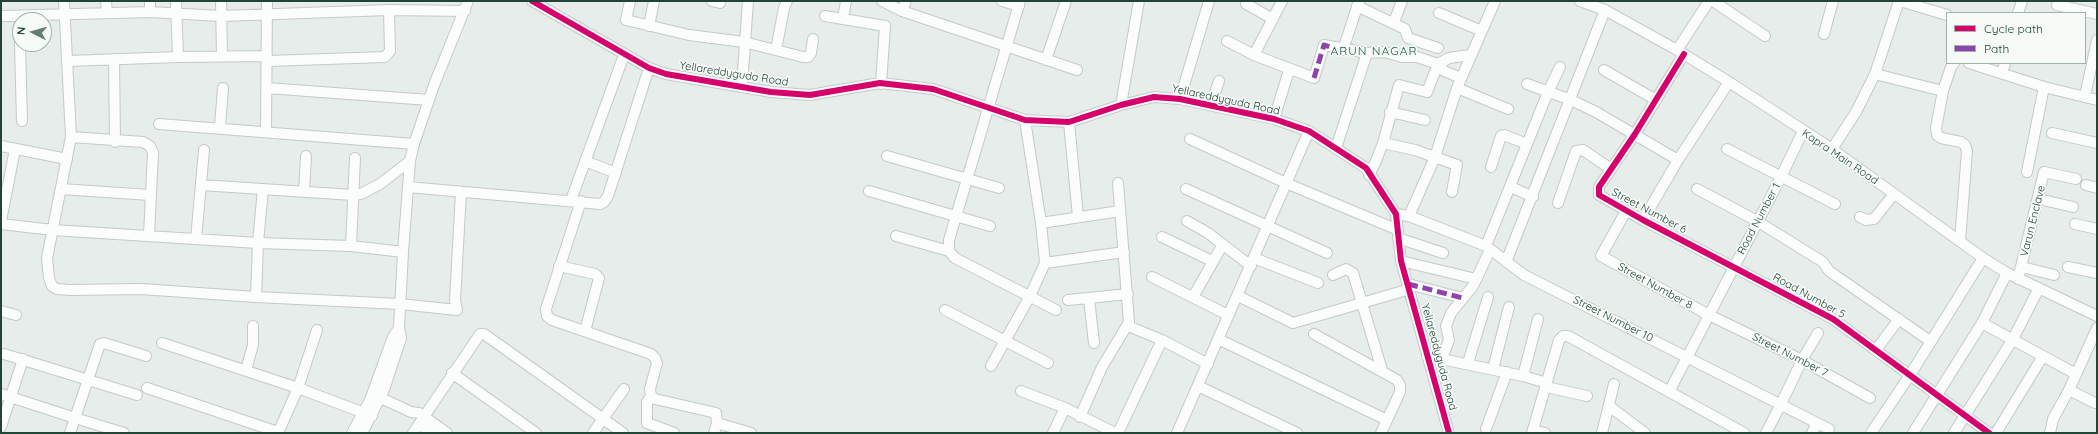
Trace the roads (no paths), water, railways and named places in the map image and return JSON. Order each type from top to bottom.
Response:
[{"type":"street","points":[[64,1],[71,137],[46,264],[50,281],[57,289],[86,291],[140,289],[256,297],[400,304],[457,310],[455,300],[461,192]]},
{"type":"street","points":[[106,1],[107,13]]},
{"type":"street","points":[[150,1],[150,12]]},
{"type":"street","points":[[176,1],[178,57]]},
{"type":"street","points":[[220,1],[222,56]]},
{"type":"street","points":[[266,131],[268,59],[267,1]]},
{"type":"street","points":[[352,433],[380,398],[400,345],[400,304],[410,161],[414,144],[429,100],[468,1]]},
{"type":"street","name":"Yellareddyguda Road","points":[[532,1],[649,68],[666,74],[771,92],[810,95],[878,84],[933,89],[1025,120],[1069,122],[1124,104],[1154,97],[1180,99],[1274,119],[1309,132],[1366,168],[1369,175],[1396,214],[1401,261],[1450,433]]},
{"type":"street","points":[[630,1],[626,20],[689,35],[744,42],[803,57],[808,57],[811,53],[814,39]]},
{"type":"street","points":[[649,26],[654,1]]},
{"type":"street","points":[[742,86],[748,1]]},
{"type":"street","points":[[776,50],[784,8],[787,1]]},
{"type":"street","points":[[843,19],[846,1]]},
{"type":"street","points":[[882,1],[902,11],[1077,70]]},
{"type":"street","points":[[902,11],[906,1]]},
{"type":"street","points":[[949,251],[949,240],[990,107],[1019,4],[1002,1]]},
{"type":"street","points":[[1046,60],[1066,1]]},
{"type":"street","points":[[1124,104],[1139,1]]},
{"type":"street","points":[[1180,99],[1209,1]]},
{"type":"street","points":[[1254,55],[1282,1]]},
{"type":"street","points":[[1394,22],[1402,1]]},
{"type":"street","points":[[1409,216],[1435,157],[1461,78],[1495,1]]},
{"type":"street","name":"Kapra Main Road","points":[[1580,1],[1592,3],[1605,10],[1681,52],[1729,82],[1832,149],[1983,258],[2007,273],[2097,316]]},
{"type":"street","name":"Street Number 6","points":[[1709,1],[1656,100],[1599,187],[1599,196],[1734,266]]},
{"type":"street","points":[[1713,1],[1765,36]]},
{"type":"street","points":[[1824,34],[1833,1]]},
{"type":"street","points":[[1832,149],[1856,112],[1874,74],[1899,1],[1930,5],[1946,14]]},
{"type":"street","points":[[2018,12],[2022,1]]},
{"type":"street","points":[[1343,50],[1358,3],[1405,28],[1408,38],[1438,48]]},
{"type":"street","points":[[1246,4],[1273,19]]},
{"type":"street","points":[[2057,5],[2097,14]]},
{"type":"street","points":[[52,15],[150,12],[221,16],[389,10],[465,11]]},
{"type":"street","points":[[68,61],[222,56],[268,59],[385,57],[390,51],[389,10]]},
{"type":"street","points":[[1506,262],[1533,197],[1605,10]]},
{"type":"street","points":[[1439,13],[1482,31]]},
{"type":"street","points":[[1,16],[12,16]]},
{"type":"street","points":[[825,16],[885,26],[883,50],[879,56],[878,84]]},
{"type":"street","points":[[2085,96],[2092,56],[2097,40]]},
{"type":"street","points":[[1227,41],[1254,55],[1289,70],[1314,78],[1324,45],[1368,54],[1385,52],[1402,57],[1417,57],[1438,64],[1444,71],[1461,78]]},
{"type":"street","points":[[20,52],[22,121]]},
{"type":"street","points":[[1336,148],[1368,54]]},
{"type":"street","points":[[624,55],[585,161],[560,266],[546,309],[547,316],[552,320],[651,354],[657,363],[650,389],[651,396],[647,402],[648,423],[674,433]]},
{"type":"street","points":[[1369,175],[1376,162],[1383,143],[1390,112],[1399,86],[1427,92],[1438,64],[1448,58],[1470,56]]},
{"type":"street","points":[[114,59],[115,142]]},
{"type":"street","points":[[1953,64],[1942,91],[1936,128],[1937,135],[1941,138],[1961,142],[1967,151],[1960,241]]},
{"type":"street","points":[[1972,64],[2044,87],[2097,100]]},
{"type":"street","points":[[2002,73],[2005,64]]},
{"type":"street","points":[[1442,358],[1449,340],[1446,326],[1452,313],[1476,279],[1527,144],[1560,67]]},
{"type":"street","points":[[408,187],[600,204],[604,202],[608,196],[649,68]]},
{"type":"street","points":[[1274,119],[1289,70]]},
{"type":"street","points":[[1604,70],[1656,100]]},
{"type":"street","points":[[1874,74],[1942,91]]},
{"type":"street","points":[[1211,106],[1219,81]]},
{"type":"street","points":[[1643,220],[1678,160],[1729,82]]},
{"type":"street","points":[[1527,84],[1571,100],[1635,134],[1678,160]]},
{"type":"street","points":[[2027,172],[2044,87]]},
{"type":"street","points":[[220,128],[223,88]]},
{"type":"street","points":[[267,88],[429,100]]},
{"type":"street","points":[[1457,88],[1508,109]]},
{"type":"street","points":[[1390,112],[1424,120]]},
{"type":"street","points":[[991,366],[1030,296],[1045,263],[1041,223],[1025,120]]},
{"type":"street","points":[[1069,122],[1078,217]]},
{"type":"street","points":[[159,124],[266,131],[414,144]]},
{"type":"street","name":"Road Number 1","points":[[1669,392],[1781,177],[1803,131]]},
{"type":"street","points":[[1177,433],[1228,315],[1238,296],[1266,225],[1309,132]]},
{"type":"street","points":[[2052,133],[2097,143]]},
{"type":"street","points":[[1491,167],[1501,136],[1504,135],[1527,144]]},
{"type":"street","points":[[71,137],[115,142],[143,142],[150,146],[153,153],[149,236]]},
{"type":"street","points":[[1190,139],[1398,234],[1443,252]]},
{"type":"street","points":[[1383,143],[1415,150],[1457,165],[1452,192]]},
{"type":"street","points":[[1,146],[67,159]]},
{"type":"street","points":[[1727,148],[1835,204]]},
{"type":"street","points":[[15,149],[1,223],[53,230],[258,243],[351,246],[403,252]]},
{"type":"street","points":[[196,239],[204,150]]},
{"type":"street","points":[[1558,203],[1576,151],[1583,150],[1611,169]]},
{"type":"street","points":[[304,192],[306,156]]},
{"type":"street","points":[[887,156],[999,188]]},
{"type":"street","points":[[351,246],[355,158]]},
{"type":"street","points":[[201,186],[353,195],[361,194],[380,184],[410,161]]},
{"type":"street","points":[[585,161],[616,173]]},
{"type":"street","name":"Varun Enclave","points":[[2018,279],[2039,199],[2044,172],[2076,179]]},
{"type":"street","points":[[1080,417],[1102,367],[1128,322],[1128,294],[1118,184]]},
{"type":"street","points":[[2086,186],[2097,188]]},
{"type":"street","points":[[1511,187],[1533,197]]},
{"type":"street","points":[[61,189],[150,195]]},
{"type":"street","points":[[256,297],[258,243],[263,189]]},
{"type":"street","points":[[1186,189],[1327,252]]},
{"type":"street","points":[[1697,189],[1757,221],[1823,262],[1829,271],[1930,341]]},
{"type":"street","points":[[869,192],[990,226]]},
{"type":"street","points":[[1860,217],[1866,220],[1874,219],[1894,194]]},
{"type":"street","points":[[2039,199],[2073,207]]},
{"type":"street","points":[[1041,223],[1120,211]]},
{"type":"street","name":"Street Number 8","points":[[1626,211],[1601,256],[1709,315]]},
{"type":"street","name":"Street Number 10","points":[[1396,214],[1409,216],[1488,248],[1524,275],[1829,429]]},
{"type":"street","points":[[1188,221],[1252,262],[1318,283]]},
{"type":"street","points":[[2075,224],[2097,229]]},
{"type":"street","points":[[896,236],[949,251],[955,258],[1056,310]]},
{"type":"street","points":[[1162,236],[1210,260],[1213,260]]},
{"type":"street","points":[[1193,297],[1223,244]]},
{"type":"street","points":[[1045,263],[1124,252]]},
{"type":"street","points":[[1872,433],[1983,258]]},
{"type":"street","points":[[1401,261],[1476,279]]},
{"type":"street","points":[[560,266],[595,274],[599,278],[586,331]]},
{"type":"street","name":"Road Number 5","points":[[1734,266],[1833,319],[1989,433]]},
{"type":"street","points":[[2022,267],[2054,275]]},
{"type":"street","points":[[2068,267],[2097,273]]},
{"type":"street","points":[[1333,274],[1346,269],[1353,272],[1382,370]]},
{"type":"street","points":[[1913,433],[1982,323],[2007,273]]},
{"type":"street","points":[[1152,277],[1228,315]]},
{"type":"street","points":[[1238,296],[1293,323],[1363,303],[1409,287],[1463,298]]},
{"type":"street","points":[[1954,433],[2013,339],[2039,288]]},
{"type":"street","points":[[1068,300],[1128,294]]},
{"type":"street","points":[[1468,363],[1488,297]]},
{"type":"street","points":[[1088,299],[1094,343]]},
{"type":"street","points":[[1493,369],[1509,307]]},
{"type":"street","points":[[945,310],[1006,340],[1048,363]]},
{"type":"street","points":[[1,311],[16,315]]},
{"type":"street","name":"Street Number 7","points":[[1709,315],[1802,360],[1870,398]]},
{"type":"street","points":[[1523,376],[1538,319]]},
{"type":"street","points":[[1876,350],[1898,319]]},
{"type":"street","points":[[1128,322],[1208,364]]},
{"type":"street","points":[[1982,323],[2076,374]]},
{"type":"street","points":[[246,370],[253,345],[253,326]]},
{"type":"street","points":[[362,433],[393,337],[399,328]]},
{"type":"street","points":[[2050,433],[2052,419],[2069,390],[2097,328]]},
{"type":"street","points":[[147,388],[278,433],[298,388],[317,330]]},
{"type":"street","points":[[1766,433],[1782,404],[1802,360],[1818,333]]},
{"type":"street","points":[[412,433],[476,337],[480,334],[484,334],[623,433]]},
{"type":"street","points":[[1314,334],[1382,370],[1397,380],[1400,385],[1400,392],[1381,433]]},
{"type":"street","points":[[1545,433],[1533,431],[1559,340],[1563,336],[1568,336],[1744,433]]},
{"type":"street","points":[[1218,339],[1387,420]]},
{"type":"street","points":[[1118,433],[1162,340]]},
{"type":"street","points":[[70,433],[100,344],[104,343],[146,356]]},
{"type":"street","points":[[162,344],[246,370],[368,414]]},
{"type":"street","points":[[4,354],[137,396]]},
{"type":"street","points":[[1427,356],[1507,372],[1523,376],[1546,385],[1587,396]]},
{"type":"street","points":[[1996,433],[2043,356]]},
{"type":"street","points":[[1,427],[6,396],[23,359]]},
{"type":"street","points":[[1486,429],[1507,372]]},
{"type":"street","points":[[452,373],[536,433]]},
{"type":"street","points":[[1602,433],[1614,384]]},
{"type":"street","points":[[1198,386],[1296,433]]},
{"type":"street","points":[[593,433],[624,389]]},
{"type":"street","points":[[2069,390],[2095,403]]},
{"type":"street","points":[[1021,391],[1065,408],[1080,417],[1115,433]]},
{"type":"street","points":[[6,396],[124,433]]},
{"type":"street","points":[[651,396],[655,399],[716,413],[716,428],[751,433]]},
{"type":"street","points":[[380,398],[411,412],[432,433]]},
{"type":"street","points":[[1609,406],[1646,433]]},
{"type":"street","points":[[1053,433],[1065,408]]},
{"type":"street","points":[[420,421],[447,433]]},
{"type":"street","points":[[1812,433],[1818,423]]},
{"type":"district","name":"ARUN NAGAR","points":[[1374,51]]}]
